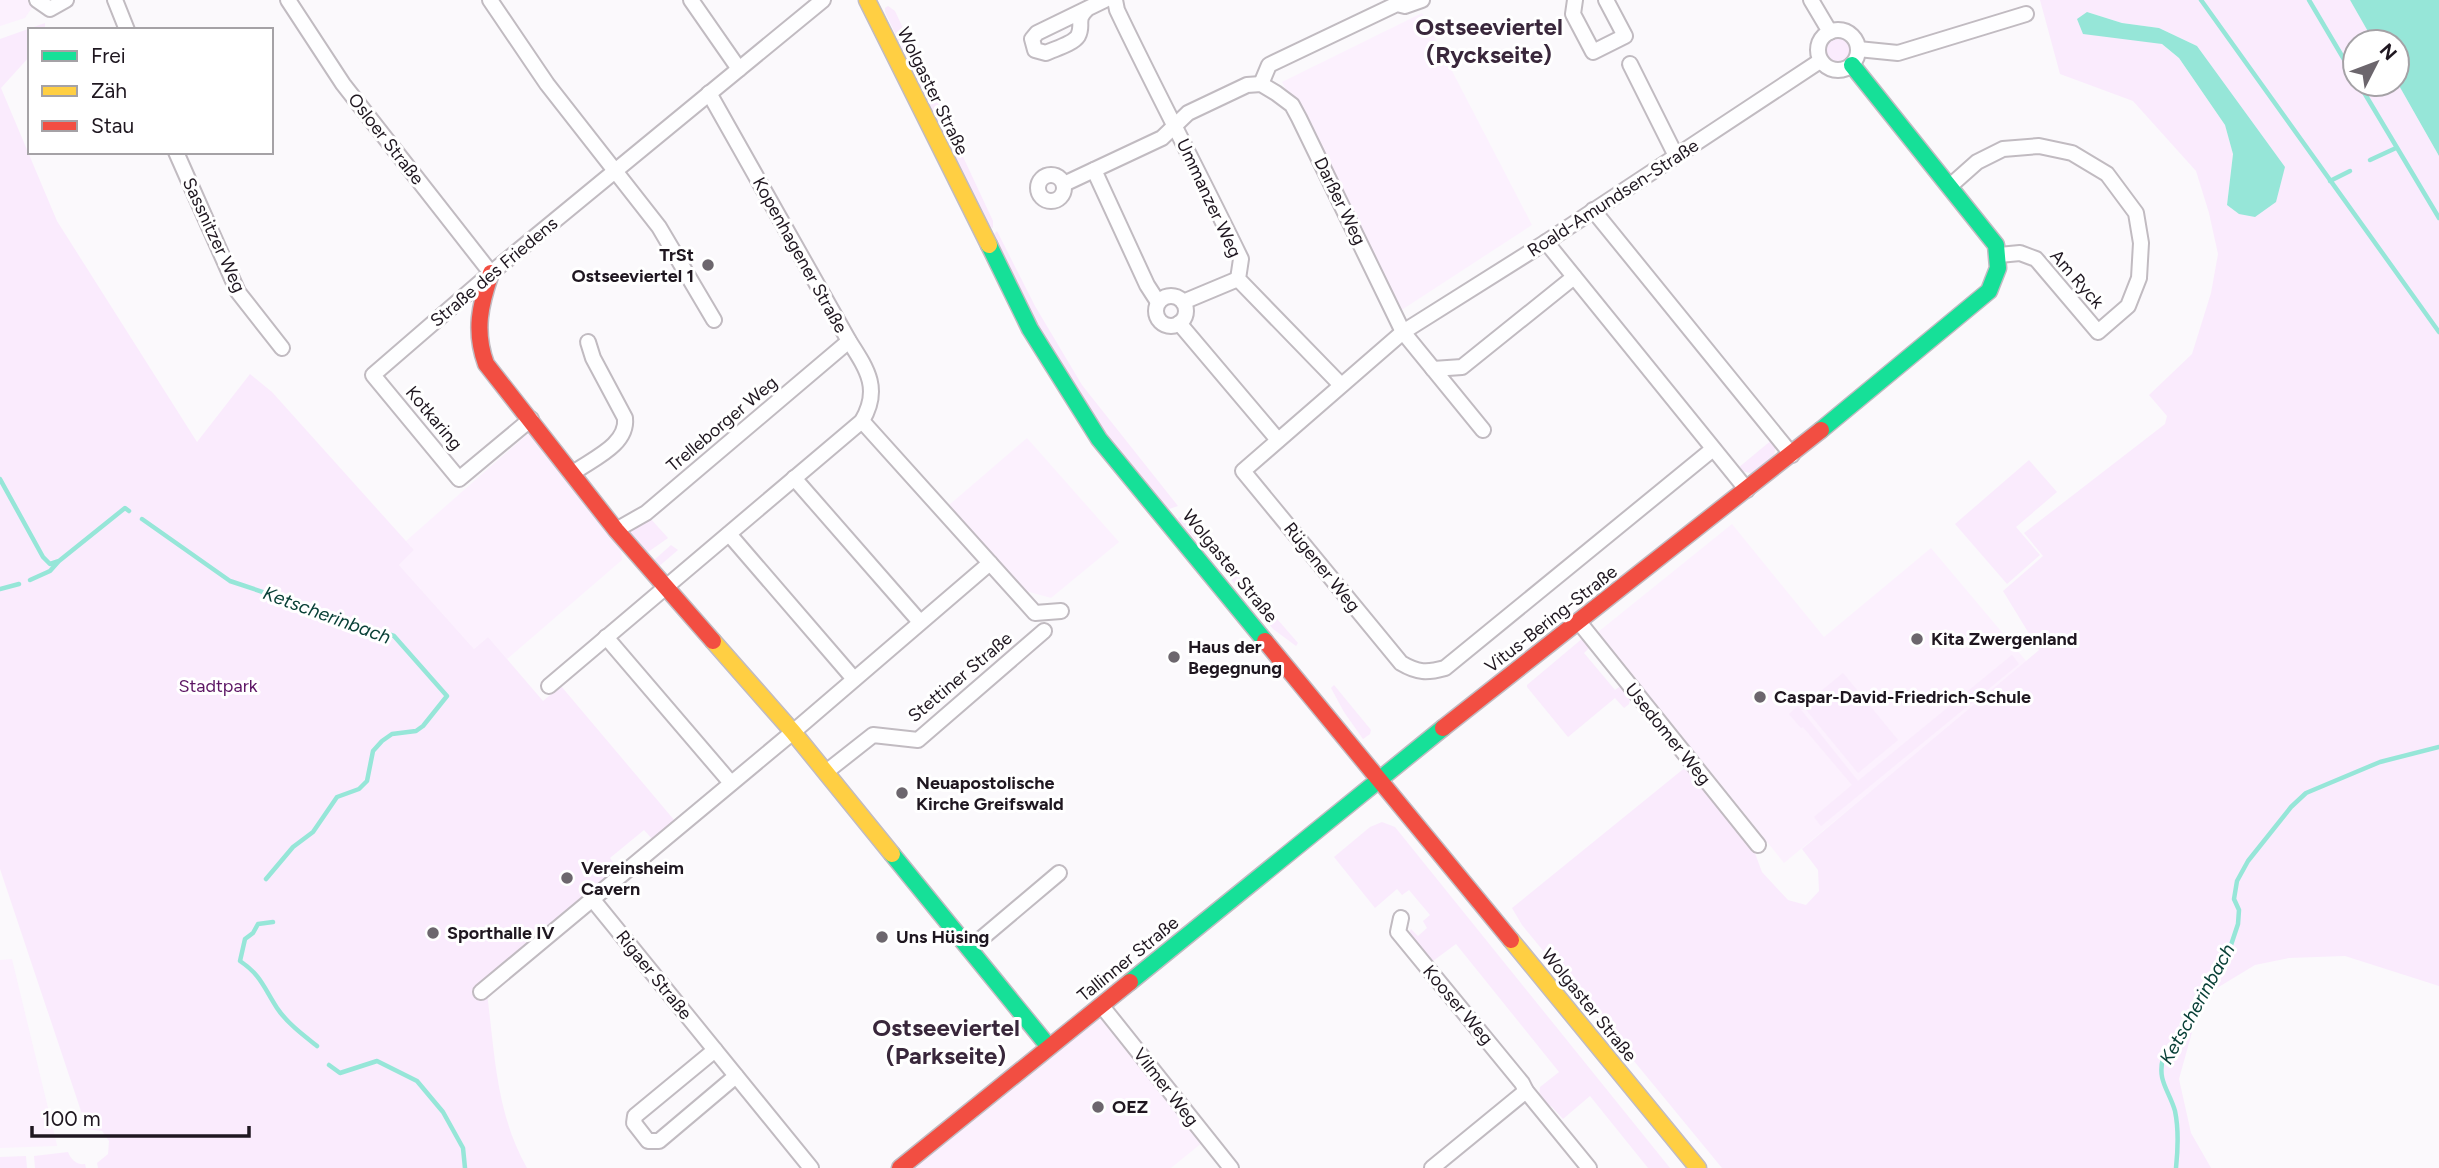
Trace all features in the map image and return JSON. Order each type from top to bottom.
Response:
[{"type":"street","points":[[37,0],[50,9],[66,0]]},
{"type":"street","points":[[115,0],[126,28]]},
{"type":"street","name":"Osloer Straße","points":[[288,0],[343,84],[491,273]]},
{"type":"street","points":[[490,0],[547,84],[659,227],[714,320]]},
{"type":"street","points":[[691,0],[738,69]]},
{"type":"street","name":"Straße des Friedens","points":[[373,375],[491,273],[823,0]]},
{"type":"street","name":"Wolgaster Straße","points":[[867,0],[1030,329],[1099,439],[1698,1168]]},
{"type":"street","points":[[1087,9],[1105,0]]},
{"type":"street","points":[[1115,0],[1117,10],[1175,126],[1188,113],[1204,105],[1247,85],[1261,85],[1269,65],[1397,2],[1405,6],[1422,0]]},
{"type":"street","points":[[1575,0],[1573,14],[1593,52],[1625,36],[1606,0]]},
{"type":"street","points":[[1811,0],[1830,32]]},
{"type":"street","points":[[1858,49],[1898,53],[2026,14]]},
{"type":"street","points":[[1837,30],[1849,33],[1858,49],[1857,58],[1852,65],[1837,71],[1825,66],[1817,50],[1818,44],[1830,32],[1837,30]]},
{"type":"street","name":"Roald-Amundsen-Straße","points":[[1243,471],[1403,332],[1546,242],[1821,61]]},
{"type":"street","points":[[1630,64],[1676,156]]},
{"type":"street","points":[[1852,65],[1989,234],[1999,255]]},
{"type":"street","name":"Darßer Weg","points":[[1261,85],[1276,93],[1296,111],[1403,332]]},
{"type":"street","name":"Kopenhagener Straße","points":[[709,93],[849,341],[867,368],[872,389],[870,407],[862,421]]},
{"type":"street","name":"Ummanzer Weg","points":[[1064,184],[1162,138],[1175,126],[1241,259],[1238,279]]},
{"type":"street","name":"Am Ryck","points":[[1950,186],[1977,162],[2003,149],[2039,146],[2072,153],[2108,174],[2136,213],[2141,243],[2139,278],[2128,306],[2098,332],[2036,259],[2020,253],[1999,255]]},
{"type":"street","name":"Sassnitzer Weg","points":[[177,154],[239,292],[282,348]]},
{"type":"street","points":[[1094,170],[1147,285],[1158,302],[1155,313],[1160,322],[1169,326],[1180,323],[1186,312],[1183,302]]},
{"type":"street","points":[[1593,210],[1792,455]]},
{"type":"street","points":[[1546,242],[1747,489]]},
{"type":"street","name":"Vitus-Bering-Straße","points":[[1378,779],[1792,455],[1989,290],[1998,274],[1999,255]]},
{"type":"street","points":[[491,273],[479,307],[477,328],[478,344],[486,364],[616,530],[793,732],[1049,1047]]},
{"type":"street","points":[[1433,369],[1462,367],[1574,277]]},
{"type":"street","name":"Ummanzer Weg","points":[[1158,302],[1170,296],[1183,302],[1238,279]]},
{"type":"street","name":"Ummanzer Weg","points":[[1238,279],[1341,385]]},
{"type":"street","points":[[1180,323],[1278,440]]},
{"type":"street","points":[[1403,332],[1483,430]]},
{"type":"street","name":"Trelleborger Weg","points":[[616,530],[646,513],[849,341]]},
{"type":"street","points":[[573,473],[614,444],[623,435],[626,427],[625,418],[593,358],[588,342]]},
{"type":"street","name":"Kotkaring","points":[[373,375],[460,479],[531,419]]},
{"type":"street","points":[[549,686],[862,421],[1035,613],[1061,611]]},
{"type":"street","name":"Vitus-Bering-Straße","points":[[1401,663],[1426,674],[1445,668],[1713,449]]},
{"type":"street","name":"Rügener Weg","points":[[1243,471],[1401,663]]},
{"type":"street","points":[[794,478],[920,622]]},
{"type":"street","points":[[729,534],[854,679]]},
{"type":"street","points":[[481,992],[793,732],[990,563]]},
{"type":"street","name":"Usedomer Weg","points":[[1579,622],[1758,845]]},
{"type":"street","name":"Stettiner Straße","points":[[826,772],[873,735],[918,740],[1044,631]]},
{"type":"street","points":[[606,637],[731,783]]},
{"type":"street","name":"Tallinner Straße","points":[[900,1168],[1378,779]]},
{"type":"street","points":[[970,949],[1059,873]]},
{"type":"street","name":"Rigaer Straße","points":[[593,900],[811,1168]]},
{"type":"street","name":"Kooser Weg","points":[[1401,918],[1398,932],[1526,1091]]},
{"type":"street","name":"Vilmer Weg","points":[[1101,1005],[1231,1168]]},
{"type":"street","points":[[715,1050],[635,1116],[634,1123],[641,1134],[648,1141],[659,1141],[736,1076]]},
{"type":"street","points":[[1432,1168],[1526,1091],[1589,1168]]},
{"type":"shaded area","points":[[0,0],[30,0],[33,6],[25,18],[0,26]]},
{"type":"shaded area","points":[[2350,0],[2439,0],[2439,156],[2406,98],[2411,98],[2411,28],[2366,28]]},
{"type":"shaded area","points":[[2087,12],[2122,23],[2159,28],[2197,46],[2285,167],[2276,202],[2255,217],[2239,214],[2227,205],[2233,154],[2225,125],[2179,58],[2162,44],[2083,34],[2077,19]]},
{"type":"shaded area","points":[[1422,13],[1532,225],[1397,313],[1282,82]]},
{"type":"shaded area","points":[[531,431],[621,547],[622,560],[507,659],[488,637],[474,649],[399,565],[414,550],[406,541]]},
{"type":"shaded area","points":[[1027,438],[1119,542],[1051,598],[1026,591],[949,505]]},
{"type":"shaded area","name":"Caspar-David-Friedrich-Schule","points":[[1732,524],[1824,637],[1931,548],[2027,662],[1784,863],[1598,632]]},
{"type":"shaded area","points":[[12,959],[57,1146],[0,1148],[0,960]]},
{"type":"shaded area","points":[[1102,1019],[1203,1142],[1171,1168],[913,1168],[1093,1021]]},
{"type":"green space","points":[[2040,0],[2350,0],[2366,28],[2341,28],[2341,98],[2406,98],[2439,156],[2439,986],[2345,956],[2289,958],[2255,965],[2217,988],[2194,1025],[2179,1079],[2191,1133],[2211,1168],[1722,1168],[1522,925],[1512,908],[1687,766],[1753,848],[1762,872],[1788,900],[1806,905],[1819,891],[1818,870],[1802,849],[2039,650],[2003,591],[2043,556],[2024,533],[2165,424],[2167,416],[2149,395],[2192,354],[2211,293],[2218,254],[2196,171],[2133,101],[2060,74]],"holes":[[[2087,12],[2122,23],[2159,28],[2197,46],[2229,92],[2239,214],[2227,205],[2233,153],[2225,125],[2179,58],[2162,44]]]},
{"type":"green space","points":[[888,6],[895,11],[993,221],[993,228],[985,226],[885,12]]},
{"type":"green space","name":"Stadtpark","points":[[45,23],[45,28],[31,28]]},
{"type":"green space","name":"Stadtpark","points":[[28,29],[28,58],[1,88],[28,154],[57,221],[197,442],[250,374],[272,392],[414,550],[399,565],[474,649],[488,637],[543,701],[561,686],[675,821],[653,840],[644,830],[610,858],[618,869],[474,988],[487,993],[503,1105],[527,1168],[98,1168],[97,1163],[108,1154],[109,1141],[102,1131],[87,1129],[0,869],[0,39]]},
{"type":"green space","points":[[1838,37],[1847,41],[1851,50],[1847,59],[1838,63],[1829,59],[1825,50],[1829,41]]},
{"type":"green space","points":[[997,231],[1035,306],[1082,385],[1178,506],[1169,509],[1094,418],[1044,343],[993,235]]},
{"type":"green space","points":[[1773,439],[1774,456],[1764,467],[1755,474],[1738,468]]},
{"type":"green space","points":[[2029,460],[2057,492],[2016,527],[2040,555],[2007,584],[1955,524]]},
{"type":"green space","points":[[1186,516],[1217,550],[1209,555],[1179,521],[1178,518]]},
{"type":"green space","points":[[649,517],[668,538],[648,552],[626,532]]},
{"type":"green space","points":[[671,545],[678,550],[657,568],[653,561]]},
{"type":"green space","points":[[1224,559],[1298,643],[1296,646],[1273,629],[1220,567]]},
{"type":"green space","points":[[1583,638],[1590,647],[1584,653],[1615,690],[1622,685],[1631,696],[1629,704],[1624,708],[1615,698],[1568,737],[1527,685]]},
{"type":"green space","points":[[2012,655],[2019,664],[1821,826],[1814,817],[1852,785],[1789,714],[1798,706],[1858,781]]},
{"type":"green space","points":[[1843,673],[1898,740],[1858,773],[1803,706]]},
{"type":"green space","points":[[1334,685],[1371,730],[1363,739],[1331,688]]},
{"type":"green space","points":[[1382,822],[1395,827],[1670,1168],[1648,1168],[1590,1096],[1563,1119],[1551,1106],[1547,1109],[1539,1096],[1540,1087],[1559,1072],[1456,944],[1429,964],[1408,935],[1411,929],[1418,936],[1427,928],[1423,921],[1430,915],[1409,890],[1402,895],[1397,889],[1375,908],[1334,857],[1370,827]]},
{"type":"green space","points":[[68,1152],[73,1160],[85,1164],[86,1168],[35,1168],[34,1156]]},
{"type":"green space","points":[[26,1156],[27,1168],[0,1168],[0,1157]]},
{"type":"waterway","points":[[2201,0],[2439,332]]},
{"type":"waterway","points":[[2309,0],[2341,54]]},
{"type":"waterway","points":[[2367,98],[2439,218]]},
{"type":"waterway","points":[[2370,160],[2396,148]]},
{"type":"waterway","points":[[2330,181],[2350,171]]},
{"type":"waterway","name":"Ketscherinbach","points":[[0,479],[43,557],[50,564],[59,561],[125,508],[129,511]]},
{"type":"waterway","name":"Ketscherinbach","points":[[142,519],[230,581],[394,636],[447,696],[416,731],[392,734],[382,741],[373,751],[367,781],[359,789],[337,797],[313,832],[293,847],[266,879]]},
{"type":"waterway","points":[[30,580],[50,571],[58,562]]},
{"type":"waterway","points":[[0,589],[19,584]]},
{"type":"waterway","name":"Ketscherinbach","points":[[2176,1168],[2177,1125],[2175,1111],[2163,1079],[2163,1058],[2231,945],[2238,924],[2239,910],[2234,899],[2237,881],[2248,861],[2291,807],[2306,793],[2380,762],[2439,747]]},
{"type":"waterway","name":"Ketscherinbach","points":[[273,922],[258,924],[253,933],[245,939],[240,961],[258,977],[286,1019],[317,1046]]},
{"type":"waterway","name":"Ketscherinbach","points":[[329,1065],[340,1073],[377,1061],[417,1081],[443,1112],[463,1148],[465,1168]]},
{"type":"traffic: fast","points":[[1821,430],[1989,291],[1998,268],[1996,245],[1852,65]]},
{"type":"traffic: fast","points":[[989,245],[1030,329],[1099,439],[1265,641]]},
{"type":"traffic: fast","points":[[1130,982],[1443,728]]},
{"type":"traffic: fast","points":[[892,854],[1049,1047]]},
{"type":"traffic: slow","points":[[867,0],[989,245]]},
{"type":"traffic: slow","points":[[713,641],[793,732],[892,854]]},
{"type":"traffic: slow","points":[[1511,940],[1698,1168]]},
{"type":"traffic: jam","points":[[491,273],[479,329],[486,364],[616,530],[713,641]]},
{"type":"traffic: jam","points":[[1443,728],[1821,430]]},
{"type":"traffic: jam","points":[[1265,641],[1511,940]]},
{"type":"traffic: jam","points":[[900,1168],[1130,982]]},
{"type":"place","name":"TrSt Ostseeviertel 1","points":[[708,265]]},
{"type":"place","name":"Kita Zwergenland","points":[[1917,639]]},
{"type":"place","name":"Haus der Begegnung","points":[[1174,657]]},
{"type":"place","name":"Caspar-David-Friedrich-Schule","points":[[1760,697]]},
{"type":"place","name":"Neuapostolische Kirche Greifswald","points":[[902,793]]},
{"type":"place","name":"Vereinsheim Cavern","points":[[567,878]]},
{"type":"place","name":"Sporthalle IV","points":[[433,933]]},
{"type":"place","name":"Uns Hüsing","points":[[882,937]]},
{"type":"place","name":"OEZ","points":[[1098,1107]]},
{"type":"district","name":"Ostseeviertel (Ryckseite)","points":[[1489,40]]},
{"type":"district","name":"Ostseeviertel (Parkseite)","points":[[946,1041]]}]
